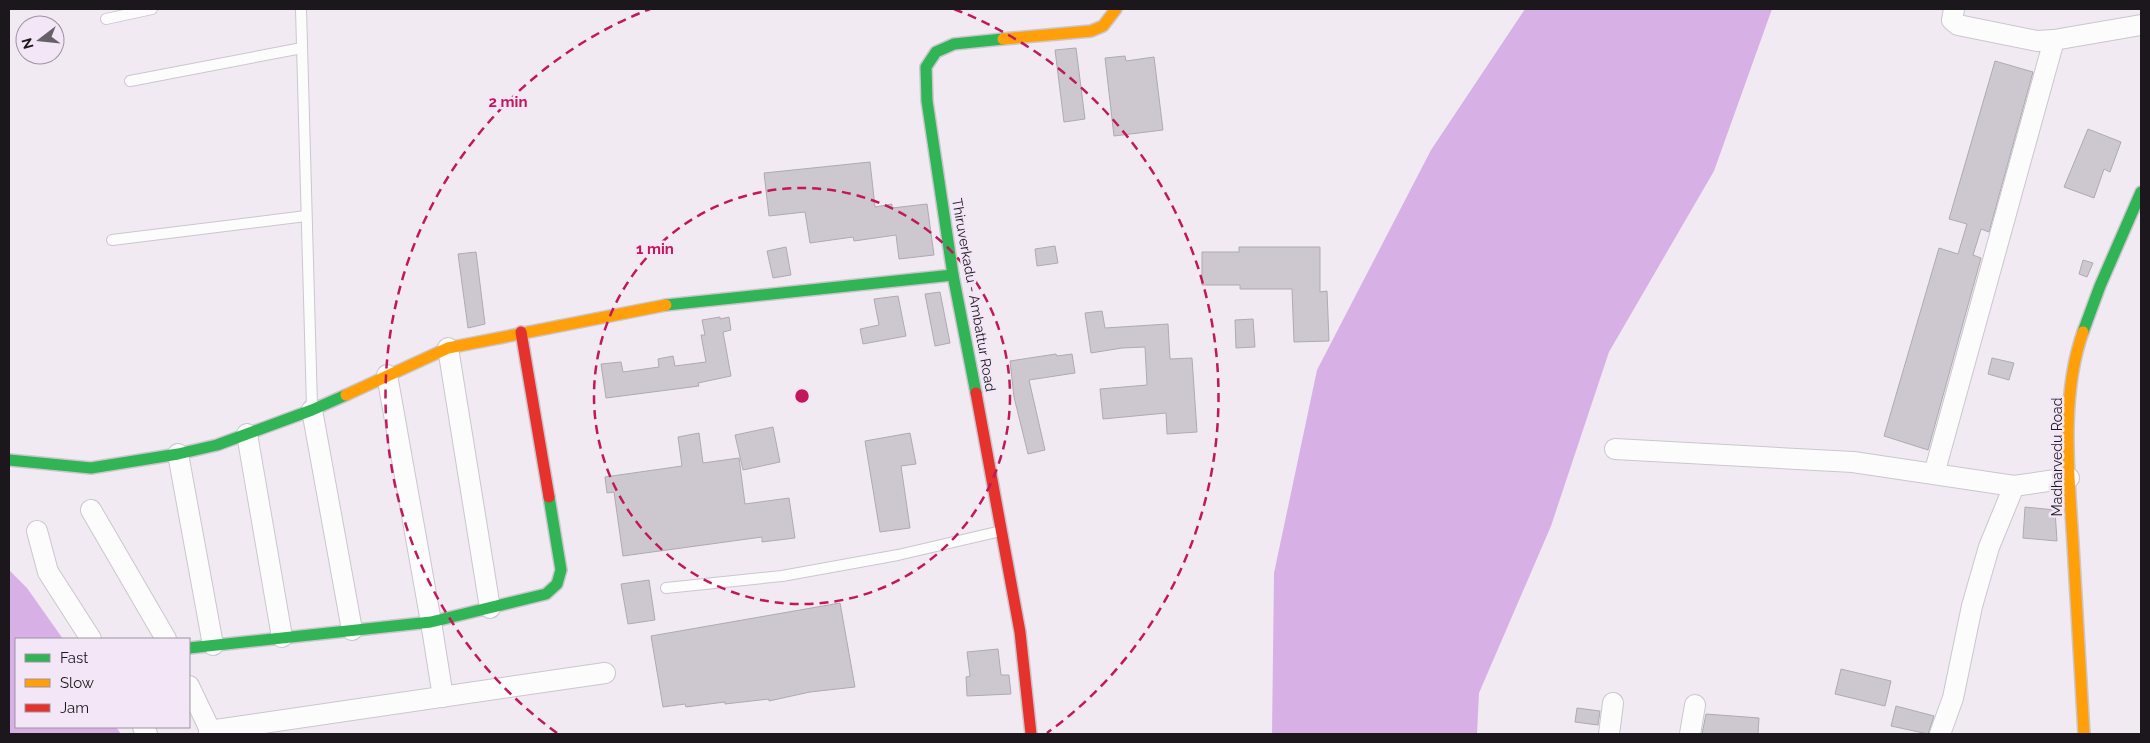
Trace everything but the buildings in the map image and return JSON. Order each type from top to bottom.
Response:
[{"type":"street","name":"Thiruverkadu - Ambattur Road","points":[[1030,734],[1020,632],[953,275],[927,101],[926,67],[936,52],[954,44],[1091,31],[1102,26],[1116,9]]},
{"type":"street","points":[[1954,9],[1952,20],[1958,25],[2037,41],[2054,40],[2141,25]]},
{"type":"street","points":[[1934,474],[2054,40]]},
{"type":"street","name":"Madharvedu Road","points":[[2084,734],[2069,478],[2070,414],[2075,354],[2100,286],[2141,192]]},
{"type":"street","points":[[9,460],[91,468],[178,454],[247,434],[312,410],[448,348],[521,332],[654,306],[953,275]]},
{"type":"street","points":[[190,648],[282,636],[431,622],[546,594],[554,590],[560,582],[561,570],[521,332]]},
{"type":"street","points":[[448,348],[490,608]]},
{"type":"street","points":[[387,375],[443,697]]},
{"type":"street","points":[[312,410],[352,630]]},
{"type":"street","points":[[247,434],[282,636]]},
{"type":"street","points":[[1615,449],[1853,462],[2014,486],[2069,478]]},
{"type":"street","points":[[178,454],[213,645]]},
{"type":"street","points":[[1940,734],[1953,698],[1972,606],[1989,547],[2014,486]]},
{"type":"street","points":[[91,510],[165,638]]},
{"type":"street","points":[[37,531],[48,572],[90,638]]},
{"type":"street","points":[[190,688],[211,733],[605,673]]},
{"type":"street","points":[[1609,734],[1613,703]]},
{"type":"street","points":[[1690,734],[1695,705]]},
{"type":"lane","points":[[106,19],[152,9]]},
{"type":"lane","points":[[301,9],[312,410]]},
{"type":"lane","points":[[130,81],[302,48]]},
{"type":"lane","points":[[112,240],[306,216]]},
{"type":"lane","points":[[666,588],[782,576],[898,554],[1002,531]]},
{"type":"shaded area","points":[[1525,9],[1772,9],[1714,171],[1609,352],[1551,526],[1479,693],[1477,734],[1272,734],[1274,573],[1317,370],[1431,150]]},
{"type":"shaded area","points":[[9,570],[27,588],[62,638],[15,638],[15,728],[117,728],[121,734],[9,734]]},
{"type":"traffic: fast","points":[[976,393],[953,275],[927,101],[926,67],[936,52],[954,44],[1003,39]]},
{"type":"traffic: fast","points":[[2083,332],[2100,286],[2141,192]]},
{"type":"traffic: fast","points":[[666,305],[953,275]]},
{"type":"traffic: fast","points":[[9,460],[91,468],[178,454],[217,445],[312,410],[346,395]]},
{"type":"traffic: fast","points":[[190,648],[431,622],[546,594],[557,584],[561,570],[549,497]]},
{"type":"traffic: slow","points":[[1003,39],[1091,31],[1103,26],[1116,9]]},
{"type":"traffic: slow","points":[[346,395],[448,348],[666,305]]},
{"type":"traffic: slow","points":[[2083,332],[2071,383],[2068,464],[2084,734]]},
{"type":"traffic: jam","points":[[521,332],[549,497]]},
{"type":"traffic: jam","points":[[976,393],[1020,632],[1031,734]]}]
